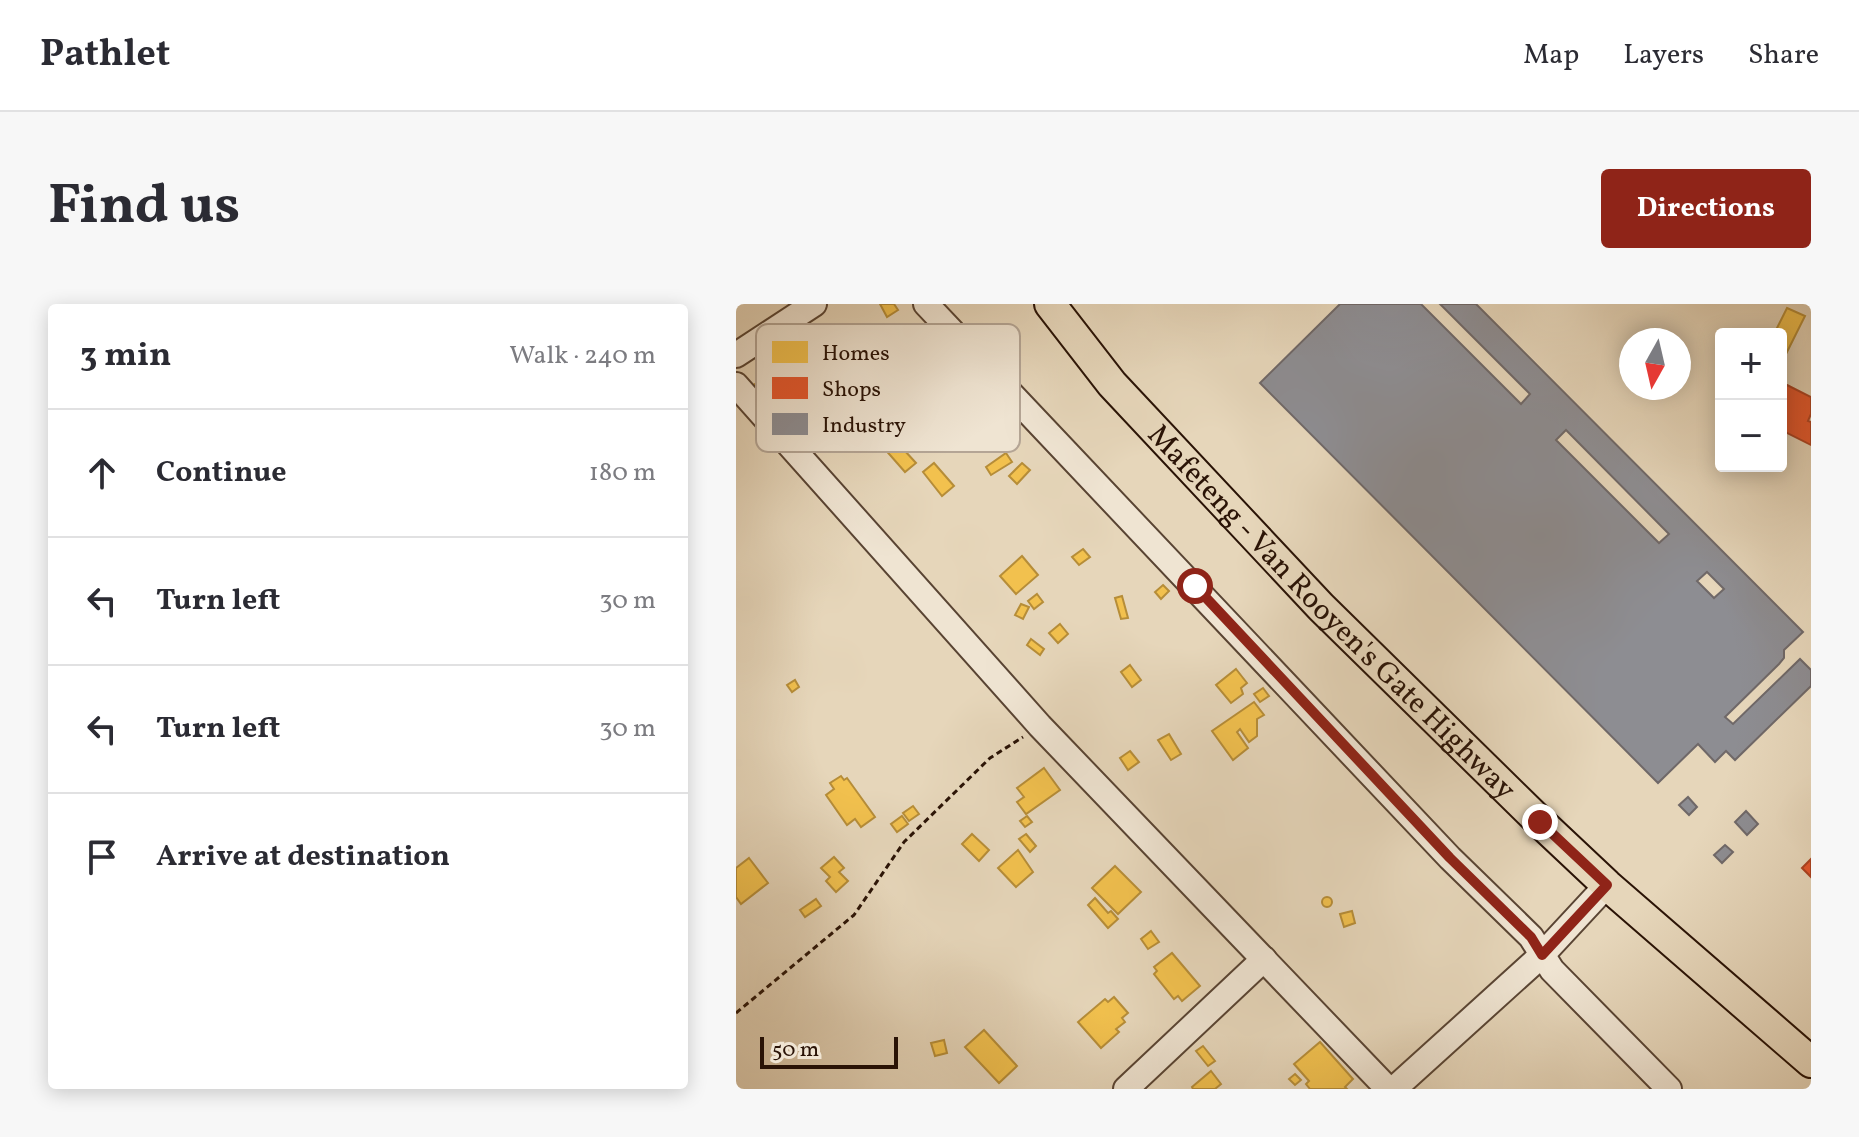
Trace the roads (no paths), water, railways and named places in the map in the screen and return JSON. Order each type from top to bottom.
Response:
[{"type":"main road","name":"Mafeteng - Van Rooyen's Gate Highway","points":[[1050,304],[1112,384],[1321,607],[1607,885],[1811,1062]]},
{"type":"street","points":[[783,324],[814,304]]},
{"type":"street","points":[[926,304],[944,324]]},
{"type":"street","points":[[736,355],[756,342]]},
{"type":"street","points":[[736,385],[756,407]]},
{"type":"street","points":[[1020,406],[1195,586],[1450,858],[1531,937],[1566,985],[1669,1089]]},
{"type":"street","points":[[796,452],[1040,726],[1391,1089],[1542,955],[1607,885]]},
{"type":"street","points":[[1126,1089],[1264,959]]}]
